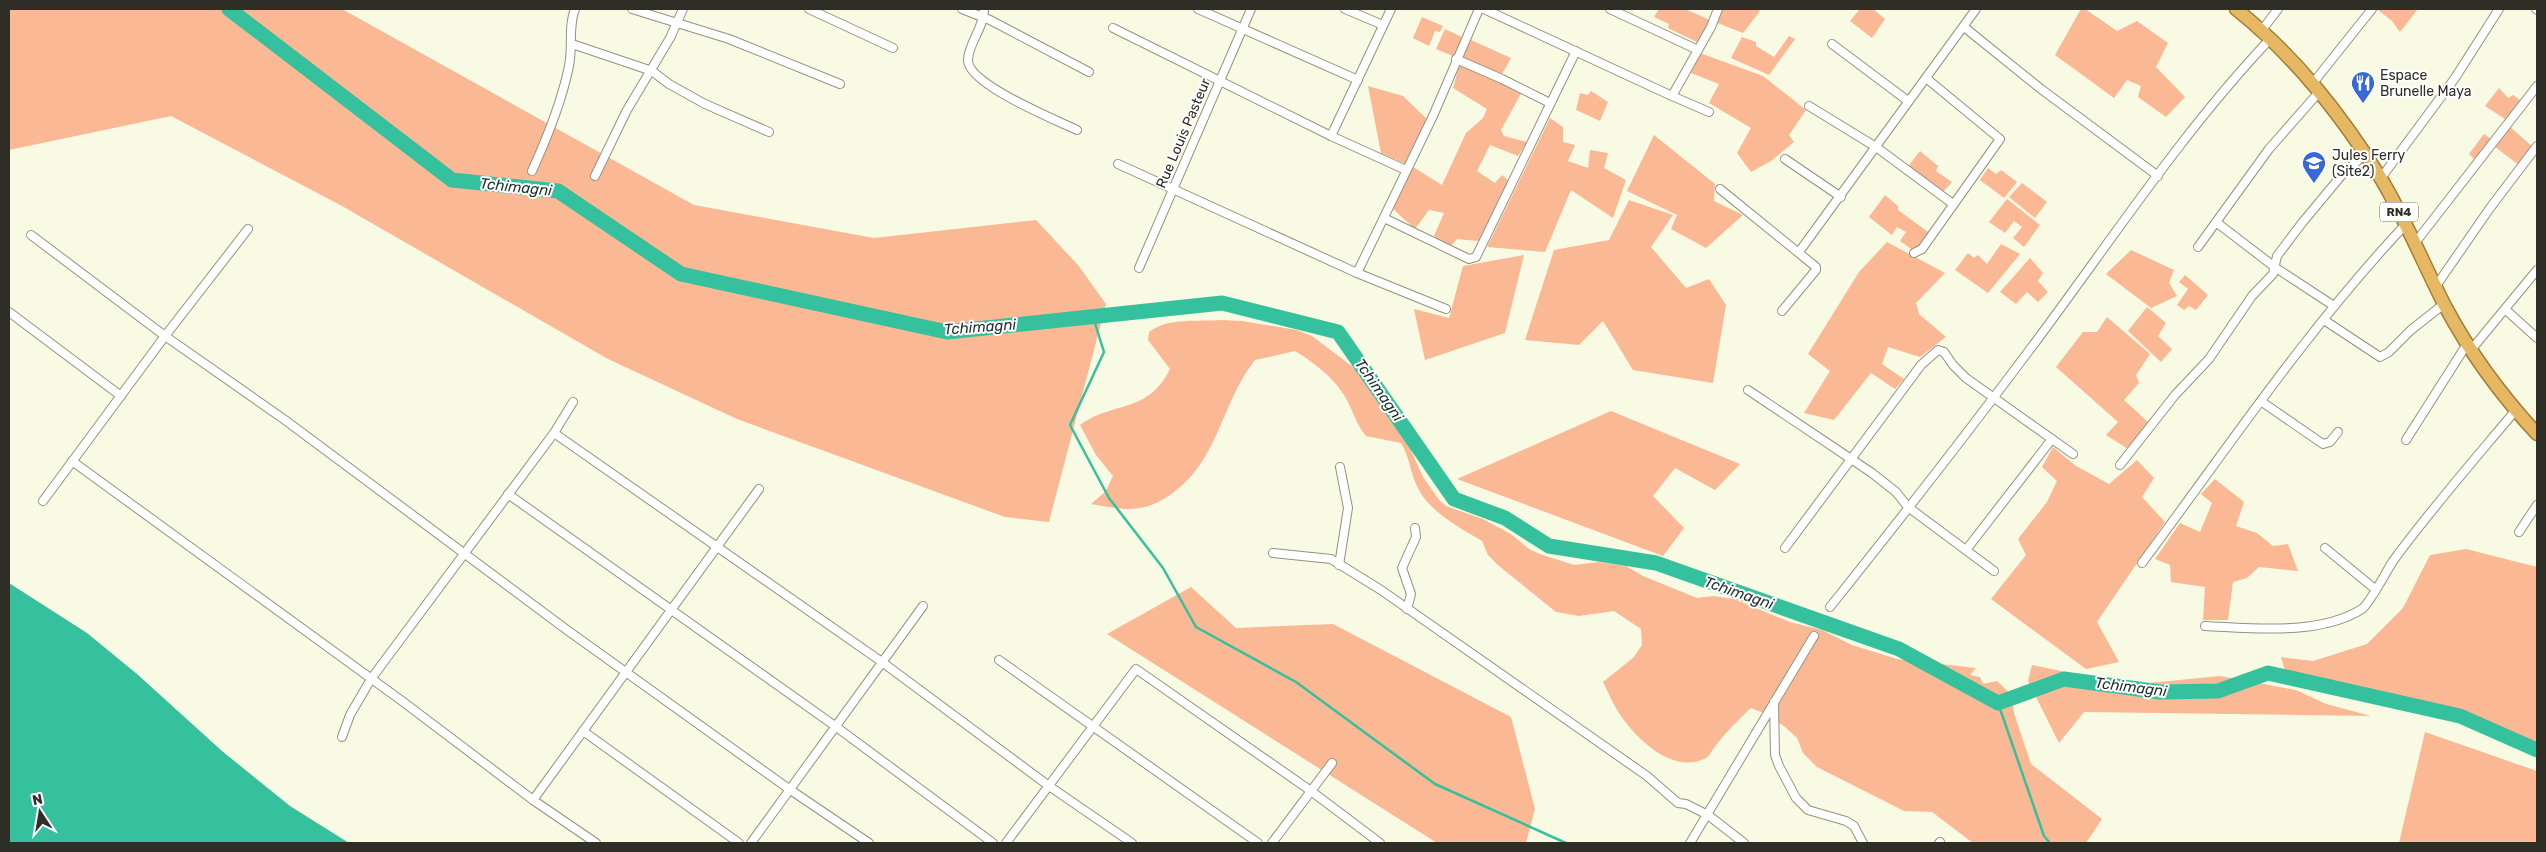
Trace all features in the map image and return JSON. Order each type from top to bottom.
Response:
[{"type":"highway","name":"RN4","points":[[2236,9],[2266,34],[2316,87],[2365,154],[2406,224],[2444,304],[2469,347],[2516,411],[2537,434]]},
{"type":"street","points":[[532,171],[548,135],[569,67],[572,44],[571,18],[575,9]]},
{"type":"street","points":[[632,9],[729,40],[840,84]]},
{"type":"street","points":[[595,176],[627,110],[652,71],[683,9]]},
{"type":"street","points":[[809,9],[893,48]]},
{"type":"street","points":[[962,9],[984,18],[1089,72]]},
{"type":"street","points":[[984,9],[984,18],[968,60],[969,68],[975,76],[1024,106],[1076,130]]},
{"type":"street","points":[[1198,9],[1358,80]]},
{"type":"street","name":"Rue Louis Pasteur","points":[[1140,268],[1251,9]]},
{"type":"street","points":[[1345,9],[1383,25]]},
{"type":"street","points":[[1331,136],[1391,9]]},
{"type":"street","points":[[1357,273],[1433,116],[1479,9]]},
{"type":"street","points":[[1484,9],[1709,112]]},
{"type":"street","points":[[1610,9],[1698,50]]},
{"type":"street","points":[[1672,96],[1718,9]]},
{"type":"street","points":[[1799,252],[1841,197],[1908,101],[1976,9]]},
{"type":"street","points":[[1830,607],[1993,397],[2229,84],[2266,34],[2278,9]]},
{"type":"street","points":[[2198,247],[2372,9]]},
{"type":"street","points":[[2380,178],[2455,78],[2499,9]]},
{"type":"street","points":[[1964,27],[2040,89],[2158,176]]},
{"type":"street","points":[[1113,28],[1331,136],[1406,170]]},
{"type":"street","points":[[572,44],[652,71],[669,84],[706,104],[769,132]]},
{"type":"street","points":[[1832,44],[1908,101]]},
{"type":"street","points":[[1384,218],[1469,259],[1474,259],[1576,51]]},
{"type":"street","points":[[1456,60],[1502,78],[1550,103]]},
{"type":"street","points":[[1914,254],[1922,249],[2000,139],[1926,78]]},
{"type":"street","points":[[2415,243],[2537,86]]},
{"type":"street","points":[[1808,106],[1876,148],[1954,204]]},
{"type":"street","points":[[2436,286],[2490,208],[2537,146]]},
{"type":"street","points":[[2120,465],[2175,395],[2209,359],[2247,302],[2276,268],[2277,256],[2302,224],[2341,176],[2365,154]]},
{"type":"street","points":[[1785,159],[1841,197]]},
{"type":"street","points":[[1118,164],[1357,273],[1446,309]]},
{"type":"street","points":[[1720,189],[1814,264],[1816,270],[1782,311]]},
{"type":"street","points":[[2216,222],[2276,268],[2334,306]]},
{"type":"street","points":[[2142,563],[2334,306],[2373,259],[2406,224]]},
{"type":"street","points":[[43,501],[165,336],[248,229]]},
{"type":"street","points":[[30,235],[165,336],[285,420],[463,554],[789,789],[869,843]]},
{"type":"street","points":[[2406,440],[2469,347],[2506,310],[2537,270]]},
{"type":"street","points":[[2324,320],[2380,357],[2389,352],[2411,330],[2444,304]]},
{"type":"street","points":[[2506,310],[2537,338]]},
{"type":"street","points":[[9,312],[121,396]]},
{"type":"street","points":[[1785,548],[1921,365],[1938,350],[1944,352],[1953,365],[1993,397],[2073,454]]},
{"type":"street","points":[[1748,390],[1896,492],[1908,507],[1994,571]]},
{"type":"street","points":[[342,737],[350,715],[371,679],[554,433],[573,402]]},
{"type":"street","points":[[2262,402],[2323,444],[2330,442],[2338,432]]},
{"type":"street","points":[[2205,626],[2282,629],[2329,621],[2363,608],[2416,531],[2516,411]]},
{"type":"street","points":[[554,433],[882,662],[1049,786],[1132,843]]},
{"type":"street","points":[[1966,550],[2052,439]]},
{"type":"street","points":[[72,461],[371,679],[533,800],[596,843]]},
{"type":"street","points":[[1339,565],[1348,508],[1340,467]]},
{"type":"street","points":[[533,800],[759,489]]},
{"type":"street","points":[[508,494],[835,726],[993,843]]},
{"type":"street","points":[[2519,532],[2537,505]]},
{"type":"street","points":[[1407,608],[1411,594],[1402,568],[1416,537],[1414,528]]},
{"type":"street","points":[[2325,548],[2375,589]]},
{"type":"street","points":[[1273,553],[1326,557],[1339,565],[1407,608],[1647,776],[1678,803],[1686,804],[1708,815],[1744,843]]},
{"type":"street","points":[[751,843],[923,606]]},
{"type":"street","points":[[1690,843],[1814,636]]},
{"type":"street","points":[[999,660],[1258,843]]},
{"type":"street","points":[[1006,843],[1136,669],[1311,791],[1380,843]]},
{"type":"street","points":[[1774,700],[1775,755],[1796,798],[1808,810],[1846,821],[1854,826],[1863,843]]},
{"type":"street","points":[[583,731],[739,843]]},
{"type":"street","points":[[1272,843],[1332,763]]},
{"type":"shaded area","points":[[9,9],[342,9],[694,205],[874,238],[1036,220],[1078,265],[1106,304],[1049,522],[1005,517],[737,419],[608,359],[342,206],[171,116],[9,150]]},
{"type":"shaded area","points":[[1659,9],[1685,9],[1710,20],[1699,43],[1668,28],[1669,24],[1654,17]]},
{"type":"shaded area","points":[[1722,9],[1757,9],[1760,11],[1743,33],[1715,22]]},
{"type":"shaded area","points":[[1860,9],[1873,9],[1885,19],[1872,38],[1850,21]]},
{"type":"shaded area","points":[[2081,9],[2085,9],[2117,31],[2137,21],[2168,43],[2156,67],[2185,97],[2166,117],[2138,97],[2141,86],[2127,80],[2114,98],[2055,55]]},
{"type":"shaded area","points":[[2377,9],[2418,9],[2400,32],[2392,21]]},
{"type":"shaded area","points":[[1422,17],[1443,26],[1440,32],[1435,31],[1429,46],[1413,38]]},
{"type":"shaded area","points":[[1445,29],[1464,38],[1455,57],[1436,49]]},
{"type":"shaded area","points":[[1789,36],[1795,39],[1769,75],[1731,58],[1742,37],[1756,42],[1756,46],[1774,57]]},
{"type":"shaded area","points":[[1471,40],[1511,58],[1501,76],[1461,59]]},
{"type":"shaded area","points":[[1700,53],[1763,76],[1806,110],[1789,135],[1794,142],[1771,161],[1751,172],[1737,153],[1751,128],[1709,103],[1719,84],[1691,73]]},
{"type":"shaded area","points":[[1460,63],[1522,92],[1501,130],[1504,136],[1527,142],[1518,156],[1490,145],[1477,171],[1495,183],[1502,175],[1510,182],[1478,241],[1457,239],[1449,248],[1434,236],[1444,213],[1429,210],[1415,229],[1393,209],[1413,167],[1442,185],[1466,133],[1483,118],[1487,109],[1453,88]]},
{"type":"shaded area","points":[[1368,86],[1403,96],[1428,120],[1406,164],[1381,153]]},
{"type":"shaded area","points":[[2499,88],[2508,98],[2513,95],[2523,102],[2508,121],[2485,106]]},
{"type":"shaded area","points":[[1591,91],[1608,102],[1600,121],[1576,110],[1580,93],[1588,95]]},
{"type":"shaded area","points":[[1550,118],[1563,127],[1563,142],[1575,145],[1568,161],[1588,168],[1590,150],[1608,153],[1604,168],[1626,180],[1613,218],[1571,190],[1545,252],[1487,247]]},
{"type":"shaded area","points":[[2509,126],[2534,148],[2520,166],[2494,146]]},
{"type":"shaded area","points":[[2484,134],[2494,141],[2477,162],[2469,154]]},
{"type":"shaded area","points":[[1654,135],[1715,184],[1714,201],[1743,215],[1706,248],[1671,229],[1677,215],[1627,191]]},
{"type":"shaded area","points":[[1920,151],[1938,166],[1936,171],[1952,182],[1942,193],[1907,168]]},
{"type":"shaded area","points":[[1988,168],[1996,174],[2001,170],[2017,182],[2004,198],[1980,180]]},
{"type":"shaded area","points":[[2022,183],[2047,202],[2035,218],[2009,197]]},
{"type":"shaded area","points":[[1885,195],[1898,206],[1898,210],[1931,234],[1915,252],[1900,241],[1906,232],[1897,227],[1892,235],[1869,217]]},
{"type":"shaded area","points":[[2007,199],[2040,225],[2024,247],[2013,238],[2022,227],[2014,221],[2005,233],[1989,222]]},
{"type":"shaded area","points":[[1629,200],[1673,215],[1651,247],[1686,288],[1709,279],[1726,305],[1713,383],[1633,370],[1603,321],[1579,345],[1525,340],[1554,250],[1609,240]]},
{"type":"shaded area","points":[[1887,242],[1945,273],[1916,303],[1919,314],[1946,337],[1920,357],[1888,347],[1882,364],[1904,379],[1895,389],[1871,373],[1834,420],[1804,413],[1830,371],[1808,354],[1859,272]]},
{"type":"shaded area","points":[[2001,244],[2020,254],[1988,293],[1955,270],[1968,253],[1974,258],[1978,255],[1987,264]]},
{"type":"shaded area","points":[[2131,250],[2174,270],[2169,283],[2177,296],[2151,308],[2106,274]]},
{"type":"shaded area","points":[[1524,255],[1505,333],[1425,360],[1414,309],[1449,318],[1463,266]]},
{"type":"shaded area","points":[[2030,258],[2043,273],[2038,281],[2048,292],[2038,302],[2027,292],[2016,304],[2000,292]]},
{"type":"shaded area","points":[[2185,275],[2208,295],[2196,310],[2189,306],[2184,310],[2177,305],[2188,289],[2179,282]]},
{"type":"shaded area","points":[[2147,307],[2166,323],[2158,336],[2172,349],[2161,362],[2128,331]]},
{"type":"shaded area","points":[[2107,317],[2150,354],[2136,375],[2139,383],[2124,400],[2149,423],[2128,449],[2106,435],[2118,422],[2056,367],[2083,332],[2097,332]]},
{"type":"shaded area","points":[[1242,321],[1297,330],[1312,336],[1357,370],[1401,428],[1423,477],[1440,501],[1446,506],[1483,519],[1511,534],[1529,549],[1574,565],[1599,562],[1626,566],[1643,576],[1697,598],[1713,596],[1734,599],[1790,622],[1822,630],[1852,645],[1897,659],[1976,668],[1970,675],[1980,677],[1983,684],[1997,681],[2012,695],[2014,713],[2031,764],[2102,819],[2086,843],[1973,843],[1932,812],[1904,811],[1817,767],[1803,753],[1797,738],[1785,727],[1766,714],[1751,708],[1736,722],[1705,758],[1692,762],[1679,762],[1667,758],[1644,742],[1626,723],[1603,682],[1633,658],[1642,645],[1641,629],[1614,611],[1579,616],[1556,612],[1499,566],[1488,555],[1482,541],[1445,518],[1429,503],[1417,486],[1401,443],[1366,436],[1359,426],[1350,405],[1334,382],[1316,365],[1295,351],[1255,360],[1235,393],[1211,447],[1189,479],[1174,492],[1145,507],[1125,509],[1091,504],[1106,491],[1113,476],[1096,455],[1080,425],[1105,412],[1141,400],[1161,383],[1170,369],[1148,340],[1149,332],[1157,327],[1174,322]]},
{"type":"shaded area","points":[[1611,411],[1740,464],[1715,490],[1675,468],[1653,496],[1684,528],[1663,556],[1457,479]]},
{"type":"shaded area","points":[[2053,447],[2076,466],[2109,484],[2137,460],[2154,478],[2142,497],[2165,522],[2097,622],[2119,662],[2086,669],[1991,599],[2026,555],[2018,539],[2047,502],[2057,481],[2042,467]]},
{"type":"shaded area","points":[[2215,479],[2244,502],[2236,526],[2257,533],[2273,546],[2288,544],[2298,571],[2259,567],[2247,578],[2233,582],[2228,620],[2203,620],[2205,587],[2171,582],[2170,565],[2155,559],[2180,523],[2200,532],[2212,503],[2201,494]]},
{"type":"shaded area","points":[[2466,549],[2537,567],[2537,745],[2438,713],[2285,671],[2281,657],[2313,661],[2367,644],[2403,608],[2430,555]]},
{"type":"shaded area","points":[[9,583],[87,633],[137,674],[222,751],[290,806],[349,843],[9,843]]},
{"type":"shaded area","points":[[1191,587],[1236,628],[1333,624],[1511,717],[1535,809],[1526,843],[1437,843],[1107,634]]},
{"type":"shaded area","points":[[2032,665],[2128,685],[2220,676],[2296,690],[2326,704],[2371,716],[2084,712],[2059,743],[2028,681]]},
{"type":"shaded area","points":[[2425,732],[2537,771],[2537,843],[2399,843]]},
{"type":"waterway","name":"Tchimagni","points":[[229,9],[452,180],[558,191],[681,274],[947,332],[1222,303],[1338,332],[1454,499],[1505,518],[1549,546],[1656,563],[1899,649],[1998,703],[2064,679],[2160,692],[2218,691],[2268,673],[2460,716],[2537,750]]},
{"type":"waterway","points":[[1093,317],[1104,352],[1070,425],[1109,498],[1163,568],[1196,627],[1296,682],[1435,784],[1566,843]]},
{"type":"waterway","points":[[1998,703],[2044,836],[2050,843]]},
{"type":"place","name":"Espace Brunelle Maya","points":[[2363,104]]},
{"type":"place","name":"Jules Ferry (Site2)","points":[[2314,184]]}]
